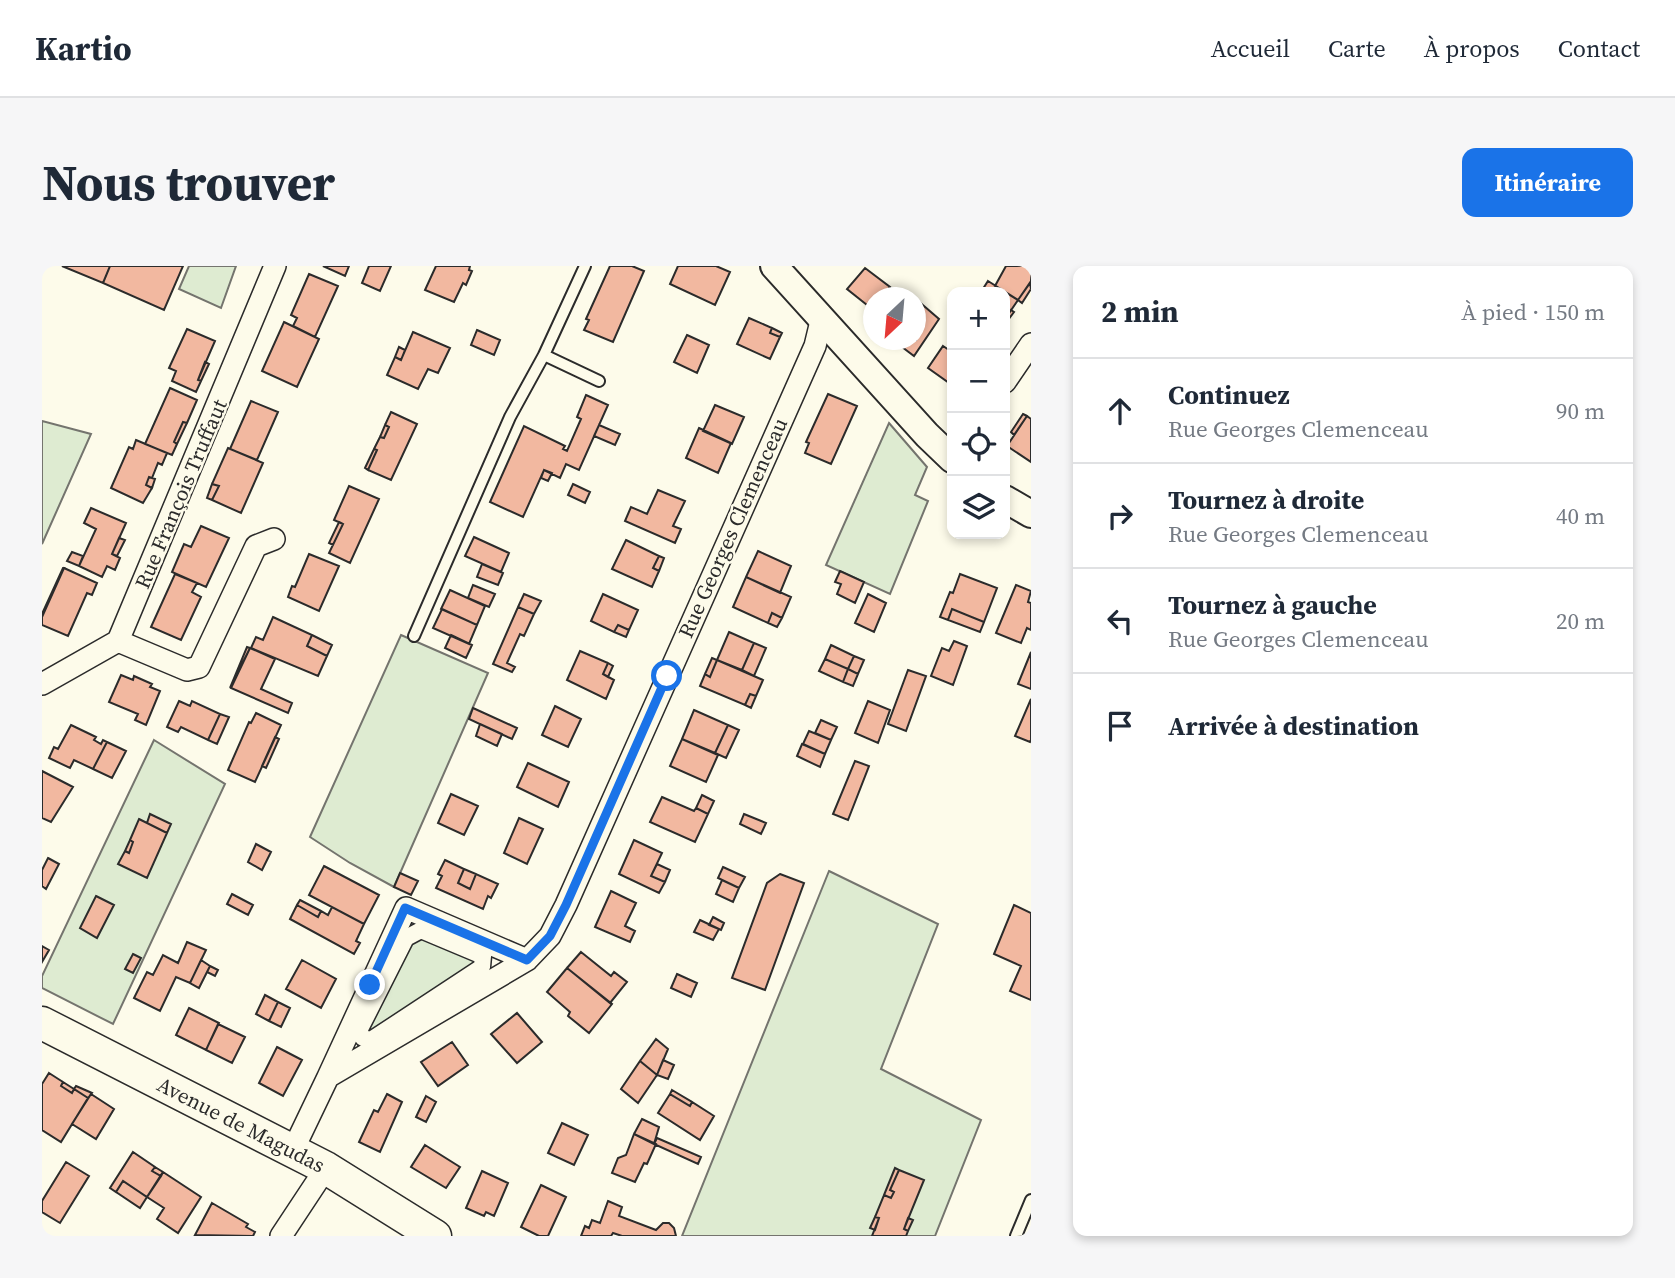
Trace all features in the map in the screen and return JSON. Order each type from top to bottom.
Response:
[{"type":"main road","name":"Avenue de Magudas","points":[[42,1023],[293,1150],[435,1236]]},
{"type":"street","name":"Rue François Truffaut","points":[[118,641],[275,266]]},
{"type":"street","points":[[774,266],[947,454]]},
{"type":"street","name":"Rue Georges Clemenceau","points":[[328,1077],[527,960],[550,936],[815,346],[822,317]]},
{"type":"street","points":[[1010,375],[1031,344]]},
{"type":"street","points":[[1010,502],[1031,514]]},
{"type":"street","points":[[42,684],[118,641],[187,670],[199,667],[256,546],[274,539]]},
{"type":"street","points":[[293,1150],[405,908],[527,960]]},
{"type":"street","points":[[421,930],[483,956],[482,967],[371,1040],[363,1038],[359,1031],[405,938],[421,930]]},
{"type":"street","points":[[281,1236],[326,1168]]},
{"type":"lane","points":[[414,636],[510,417],[544,355],[585,266]]},
{"type":"lane","points":[[544,355],[599,381]]},
{"type":"lane","points":[[1016,1236],[1031,1200]]},
{"type":"green space","points":[[189,266],[236,266],[221,308],[179,289]]},
{"type":"green space","points":[[42,421],[91,434],[42,544]]},
{"type":"green space","points":[[889,423],[927,467],[915,495],[928,501],[890,594],[826,565]]},
{"type":"green space","points":[[401,635],[488,673],[394,887],[310,837]]},
{"type":"green space","points":[[154,740],[225,784],[113,1024],[42,988],[42,976]]},
{"type":"green space","points":[[829,871],[938,924],[881,1069],[981,1120],[935,1236],[682,1236]]},
{"type":"green space","points":[[426,936],[480,959],[374,1033],[367,1032],[405,944]]},
{"type":"building","points":[[62,266],[110,266],[103,283]]},
{"type":"building","points":[[110,266],[183,266],[164,310],[103,283]]},
{"type":"building","points":[[323,266],[349,266],[345,276]]},
{"type":"building","points":[[369,266],[391,266],[380,291],[362,283]]},
{"type":"building","points":[[436,266],[470,266],[469,270],[472,271],[466,285],[463,283],[454,302],[425,290]]},
{"type":"building","points":[[610,266],[632,266],[644,271],[613,342],[584,330],[589,320],[586,319]]},
{"type":"building","points":[[678,266],[716,266],[730,272],[715,305],[670,284]]},
{"type":"building","points":[[1006,266],[1031,266],[1031,281],[1018,300],[1010,295],[1010,287],[995,286]]},
{"type":"building","points":[[865,268],[890,287],[863,287],[863,302],[847,289]]},
{"type":"building","points":[[309,274],[338,286],[315,337],[293,326],[297,318],[291,315]]},
{"type":"building","points":[[988,281],[997,287],[984,287]]},
{"type":"building","points":[[1030,283],[1031,289],[1022,303],[1018,300]]},
{"type":"building","points":[[1010,295],[1018,300],[1010,312]]},
{"type":"building","points":[[926,308],[939,319],[926,338]]},
{"type":"building","points":[[749,318],[772,328],[770,333],[780,337],[770,359],[737,344]]},
{"type":"building","points":[[284,322],[319,339],[297,387],[262,371]]},
{"type":"building","points":[[772,328],[782,333],[780,337],[770,333]]},
{"type":"building","points":[[187,329],[215,341],[198,380],[201,381],[196,392],[172,381],[176,371],[169,368]]},
{"type":"building","points":[[477,330],[500,340],[494,355],[471,345]]},
{"type":"building","points":[[413,332],[450,348],[438,373],[428,369],[418,389],[387,375],[395,357],[401,360]]},
{"type":"building","points":[[687,335],[709,345],[697,373],[674,362]]},
{"type":"building","points":[[943,346],[947,349],[947,381],[928,368]]},
{"type":"building","points":[[399,347],[405,350],[401,360],[395,357]]},
{"type":"building","points":[[906,350],[918,350],[914,356]]},
{"type":"building","points":[[205,362],[209,364],[201,381],[198,380]]},
{"type":"building","points":[[170,388],[197,400],[187,423],[183,422],[174,442],[177,444],[172,455],[145,444]]},
{"type":"building","points":[[828,394],[857,406],[831,464],[805,453],[809,443],[806,442]]},
{"type":"building","points":[[586,395],[608,405],[579,470],[566,464],[560,478],[544,470],[523,517],[490,502],[524,426],[565,446],[563,449],[567,451],[581,419],[577,417]]},
{"type":"building","points":[[251,401],[278,412],[257,460],[230,449]]},
{"type":"building","points":[[715,405],[744,417],[732,444],[703,431]]},
{"type":"building","points":[[391,412],[417,424],[391,480],[368,470],[377,450],[374,449],[389,427],[385,425]]},
{"type":"building","points":[[1023,414],[1027,416],[1014,435],[1011,432]]},
{"type":"building","points":[[1027,416],[1031,419],[1031,462],[1010,448],[1010,442]]},
{"type":"building","points":[[183,422],[187,423],[177,444],[174,442]]},
{"type":"building","points":[[385,425],[389,427],[384,438],[380,437]]},
{"type":"building","points":[[599,425],[620,434],[615,445],[594,436]]},
{"type":"building","points":[[699,428],[731,443],[718,473],[686,458]]},
{"type":"building","points":[[136,440],[167,453],[162,465],[158,463],[152,478],[149,477],[146,485],[152,488],[143,503],[111,488],[129,447],[133,449]]},
{"type":"building","points":[[228,448],[263,463],[241,513],[212,500],[219,486],[212,484]]},
{"type":"building","points":[[374,449],[377,450],[368,470],[365,468]]},
{"type":"building","points":[[544,470],[552,473],[548,481],[541,478]]},
{"type":"building","points":[[149,477],[155,479],[152,488],[146,485]]},
{"type":"building","points":[[212,484],[219,486],[212,500],[207,498]]},
{"type":"building","points":[[573,484],[590,492],[585,503],[568,495]]},
{"type":"building","points":[[349,486],[379,499],[350,563],[329,553],[343,524],[334,520]]},
{"type":"building","points":[[658,490],[685,501],[673,526],[681,529],[675,543],[625,521],[631,507],[647,514]]},
{"type":"building","points":[[91,508],[126,523],[112,554],[120,558],[115,570],[107,566],[102,577],[79,566],[96,529],[84,523]]},
{"type":"building","points":[[339,522],[343,524],[333,545],[329,543]]},
{"type":"building","points":[[201,526],[229,538],[206,587],[172,572],[184,544],[191,547]]},
{"type":"building","points":[[474,537],[509,553],[501,572],[465,556]]},
{"type":"building","points":[[119,538],[125,540],[117,556],[112,554]]},
{"type":"building","points":[[626,540],[659,556],[653,568],[659,571],[652,587],[612,569]]},
{"type":"building","points":[[758,551],[791,566],[780,593],[746,577]]},
{"type":"building","points":[[72,552],[83,556],[79,566],[67,561]]},
{"type":"building","points":[[309,554],[339,566],[319,611],[288,597]]},
{"type":"building","points":[[659,556],[664,558],[659,571],[653,568]]},
{"type":"building","points":[[482,564],[503,573],[498,585],[477,577]]},
{"type":"building","points":[[64,568],[42,617],[42,614]]},
{"type":"building","points":[[64,568],[97,583],[92,595],[87,593],[68,636],[42,625],[42,617]]},
{"type":"building","points":[[840,571],[864,582],[855,603],[837,594],[841,584],[835,582]]},
{"type":"building","points":[[175,574],[197,583],[192,592],[201,597],[181,640],[151,627]]},
{"type":"building","points":[[960,574],[997,588],[984,622],[952,609],[948,620],[940,617]]},
{"type":"building","points":[[746,577],[791,597],[782,618],[772,613],[768,623],[733,607]]},
{"type":"building","points":[[473,585],[495,594],[489,607],[468,598]]},
{"type":"building","points":[[1016,585],[1031,591],[1028,602],[1031,603],[1031,630],[1027,628],[1021,643],[996,633]]},
{"type":"building","points":[[450,590],[485,606],[477,625],[441,609]]},
{"type":"building","points":[[524,594],[541,601],[534,614],[518,607]]},
{"type":"building","points":[[603,594],[638,610],[629,630],[618,625],[614,632],[591,621]]},
{"type":"building","points":[[868,594],[886,603],[874,632],[855,623]]},
{"type":"building","points":[[518,607],[534,614],[524,636],[520,634],[507,663],[515,667],[512,672],[493,664]]},
{"type":"building","points":[[442,609],[477,625],[469,644],[433,628]]},
{"type":"building","points":[[952,609],[984,622],[980,632],[948,620]]},
{"type":"building","points":[[772,613],[782,618],[777,627],[768,623]]},
{"type":"building","points":[[273,617],[312,635],[307,646],[327,656],[318,676],[251,648],[256,637],[263,640]]},
{"type":"building","points":[[618,625],[629,630],[626,637],[614,632]]},
{"type":"building","points":[[729,632],[754,643],[742,670],[717,660]]},
{"type":"building","points":[[312,635],[332,645],[327,656],[307,646]]},
{"type":"building","points":[[451,635],[472,645],[466,658],[445,648]]},
{"type":"building","points":[[954,641],[967,646],[953,685],[931,676],[942,648],[949,651]]},
{"type":"building","points":[[754,643],[766,648],[754,676],[742,670]]},
{"type":"building","points":[[831,645],[854,656],[848,669],[825,659]]},
{"type":"building","points":[[247,647],[250,648],[230,688]]},
{"type":"building","points":[[250,648],[275,659],[261,689],[292,703],[288,713],[231,688]]},
{"type":"building","points":[[580,651],[608,663],[603,674],[614,680],[606,699],[567,680]]},
{"type":"building","points":[[1031,652],[1031,689],[1018,684]]},
{"type":"building","points":[[854,656],[864,660],[858,674],[848,669]]},
{"type":"building","points":[[712,658],[717,660],[710,677],[705,674]]},
{"type":"building","points":[[825,659],[848,669],[843,682],[819,671]]},
{"type":"building","points":[[717,660],[763,680],[756,696],[750,694],[745,705],[700,686],[705,674],[710,677]]},
{"type":"building","points":[[608,663],[613,666],[608,677],[603,674]]},
{"type":"building","points":[[848,669],[858,674],[853,686],[843,682]]},
{"type":"building","points":[[908,670],[926,676],[906,731],[888,724]]},
{"type":"building","points":[[121,675],[133,680],[134,676],[160,691],[146,725],[135,720],[138,714],[109,702]]},
{"type":"building","points":[[750,694],[756,696],[751,708],[745,705]]},
{"type":"building","points":[[1031,699],[1031,740],[1030,742],[1015,736]]},
{"type":"building","points":[[179,701],[190,706],[192,701],[220,714],[208,740],[181,727],[178,732],[167,727]]},
{"type":"building","points":[[868,701],[890,710],[878,743],[855,733]]},
{"type":"building","points":[[555,706],[581,719],[568,747],[542,735]]},
{"type":"building","points":[[473,708],[517,728],[512,739],[469,719]]},
{"type":"building","points":[[694,710],[728,725],[715,753],[682,739]]},
{"type":"building","points":[[256,713],[281,725],[255,782],[228,770],[249,722],[251,723]]},
{"type":"building","points":[[220,714],[229,717],[217,744],[208,740]]},
{"type":"building","points":[[821,720],[837,727],[831,740],[815,733]]},
{"type":"building","points":[[480,724],[502,734],[497,746],[476,736]]},
{"type":"building","points":[[71,725],[96,737],[94,740],[101,744],[103,740],[107,742],[93,769],[74,760],[70,768],[49,758],[54,747],[58,749]]},
{"type":"building","points":[[728,725],[739,730],[726,758],[715,753]]},
{"type":"building","points":[[809,731],[831,740],[825,754],[803,744]]},
{"type":"building","points":[[275,737],[279,739],[266,768],[262,766]]},
{"type":"building","points":[[682,739],[718,755],[706,782],[670,766]]},
{"type":"building","points":[[107,742],[126,751],[112,778],[93,769]]},
{"type":"building","points":[[802,744],[825,754],[820,767],[797,756]]},
{"type":"building","points":[[855,761],[869,766],[848,820],[833,814]]},
{"type":"building","points":[[528,763],[569,782],[558,807],[517,787]]},
{"type":"building","points":[[42,771],[73,787],[51,822],[42,818]]},
{"type":"building","points":[[451,794],[478,806],[464,835],[438,823]]},
{"type":"building","points":[[702,795],[714,801],[708,814],[696,808]]},
{"type":"building","points":[[662,797],[708,814],[695,842],[650,822]]},
{"type":"building","points":[[150,814],[171,824],[167,833],[147,823]]},
{"type":"building","points":[[744,814],[766,823],[761,834],[740,824]]},
{"type":"building","points":[[519,818],[543,829],[527,864],[504,853]]},
{"type":"building","points":[[139,819],[167,833],[147,878],[118,864],[125,851],[129,853],[133,842],[130,840]]},
{"type":"building","points":[[130,840],[133,842],[129,853],[125,851]]},
{"type":"building","points":[[634,840],[662,853],[651,876],[665,882],[659,893],[619,874]]},
{"type":"building","points":[[256,844],[271,852],[262,870],[248,862]]},
{"type":"building","points":[[48,858],[59,864],[46,889],[42,886],[42,870]]},
{"type":"building","points":[[445,860],[464,869],[458,883],[470,889],[476,874],[498,884],[491,898],[488,896],[483,909],[436,888],[442,876],[438,874]]},
{"type":"building","points":[[657,864],[670,870],[665,882],[651,876]]},
{"type":"building","points":[[324,866],[379,895],[364,924],[309,895]]},
{"type":"building","points":[[723,867],[745,877],[739,888],[718,878]]},
{"type":"building","points":[[464,869],[476,874],[470,889],[458,883]]},
{"type":"building","points":[[400,873],[418,881],[411,895],[394,887]]},
{"type":"building","points":[[780,874],[804,883],[765,990],[732,978],[767,883]]},
{"type":"building","points":[[722,880],[739,888],[733,902],[716,894]]},
{"type":"building","points":[[611,891],[636,903],[625,926],[635,931],[630,942],[595,927]]},
{"type":"building","points":[[232,894],[253,905],[248,915],[227,904]]},
{"type":"building","points":[[96,896],[114,905],[97,938],[80,928]]},
{"type":"building","points":[[300,900],[321,911],[318,917],[297,905]]},
{"type":"building","points":[[297,905],[318,917],[321,911],[328,915],[332,907],[364,924],[356,941],[360,943],[354,954],[290,919]]},
{"type":"building","points":[[1014,905],[1031,913],[1031,1000],[1010,991],[1021,966],[994,954]]},
{"type":"building","points":[[713,917],[724,923],[721,930],[709,925]]},
{"type":"building","points":[[700,920],[719,929],[713,940],[694,932]]},
{"type":"building","points":[[187,942],[206,950],[190,983],[176,977],[160,1011],[134,998],[147,972],[153,975],[163,955],[178,963]]},
{"type":"building","points":[[42,946],[49,950],[42,962]]},
{"type":"building","points":[[581,952],[611,976],[614,972],[627,982],[610,1003],[567,968]]},
{"type":"building","points":[[133,954],[141,958],[133,973],[125,969]]},
{"type":"building","points":[[201,960],[210,966],[199,988],[190,983]]},
{"type":"building","points":[[302,960],[336,979],[321,1008],[286,989]]},
{"type":"building","points":[[210,966],[218,970],[215,976],[207,972]]},
{"type":"building","points":[[567,968],[612,1004],[589,1033],[568,1016],[570,1012],[547,992]]},
{"type":"building","points":[[677,974],[697,983],[691,997],[671,988]]},
{"type":"building","points":[[265,995],[278,1002],[269,1021],[256,1014]]},
{"type":"building","points":[[278,1002],[290,1008],[281,1027],[269,1021]]},
{"type":"building","points":[[189,1008],[219,1023],[206,1050],[176,1035]]},
{"type":"building","points":[[517,1013],[542,1042],[517,1063],[491,1034]]},
{"type":"building","points":[[218,1024],[245,1037],[232,1063],[206,1050]]},
{"type":"building","points":[[656,1039],[668,1049],[657,1075],[640,1061]]},
{"type":"building","points":[[452,1042],[468,1065],[438,1086],[421,1062]]},
{"type":"building","points":[[277,1047],[302,1060],[283,1096],[259,1083]]},
{"type":"building","points":[[663,1060],[674,1065],[668,1079],[657,1075]]},
{"type":"building","points":[[640,1061],[657,1075],[638,1103],[621,1089]]},
{"type":"building","points":[[49,1073],[63,1082],[61,1086],[72,1093],[74,1089],[88,1098],[61,1142],[42,1130],[42,1084]]},
{"type":"building","points":[[63,1082],[74,1089],[72,1093],[61,1086]]},
{"type":"building","points":[[76,1086],[92,1093],[88,1098],[74,1089]]},
{"type":"building","points":[[672,1090],[692,1102],[690,1106],[670,1094]]},
{"type":"building","points":[[91,1094],[114,1109],[96,1139],[72,1124]]},
{"type":"building","points":[[387,1094],[402,1102],[380,1152],[359,1142],[374,1110],[378,1112]]},
{"type":"building","points":[[670,1094],[690,1106],[692,1102],[714,1116],[700,1140],[658,1113]]},
{"type":"building","points":[[426,1096],[436,1102],[426,1122],[416,1117]]},
{"type":"building","points":[[642,1119],[659,1127],[654,1144],[634,1134]]},
{"type":"building","points":[[562,1123],[588,1135],[574,1165],[548,1153]]},
{"type":"building","points":[[634,1134],[656,1144],[635,1182],[612,1173],[618,1158],[626,1155]]},
{"type":"building","points":[[657,1138],[701,1157],[698,1164],[654,1144]]},
{"type":"building","points":[[425,1145],[460,1167],[446,1188],[411,1167]]},
{"type":"building","points":[[133,1152],[155,1167],[152,1171],[161,1176],[147,1197],[123,1181],[116,1192],[110,1188]]},
{"type":"building","points":[[66,1162],[89,1176],[60,1223],[42,1212],[42,1201]]},
{"type":"building","points":[[155,1167],[163,1172],[161,1176],[152,1171]]},
{"type":"building","points":[[895,1168],[899,1170],[890,1190],[894,1192],[891,1198],[884,1195]]},
{"type":"building","points":[[899,1170],[924,1180],[904,1229],[908,1231],[906,1236],[872,1236],[879,1218],[875,1217],[884,1195],[891,1198],[894,1192],[890,1190]]},
{"type":"building","points":[[482,1171],[508,1183],[494,1216],[486,1212],[484,1216],[466,1208]]},
{"type":"building","points":[[163,1172],[201,1197],[178,1233],[157,1219],[164,1208],[147,1197]]},
{"type":"building","points":[[123,1181],[147,1197],[140,1208],[116,1192]]},
{"type":"building","points":[[541,1185],[566,1197],[548,1236],[539,1236],[521,1227]]},
{"type":"building","points":[[608,1201],[622,1207],[619,1216],[656,1230],[663,1223],[669,1223],[676,1236],[622,1236],[613,1233],[611,1236],[581,1236],[585,1226],[589,1228],[592,1220],[600,1223]]},
{"type":"building","points":[[212,1203],[248,1224],[246,1227],[255,1232],[253,1236],[195,1235]]},
{"type":"building","points":[[875,1217],[879,1218],[875,1230],[870,1228]]},
{"type":"building","points":[[908,1218],[913,1220],[908,1231],[904,1229]]},
{"type":"route","points":[[370,985],[405,908],[527,960],[550,936],[566,905],[667,676]]}]
